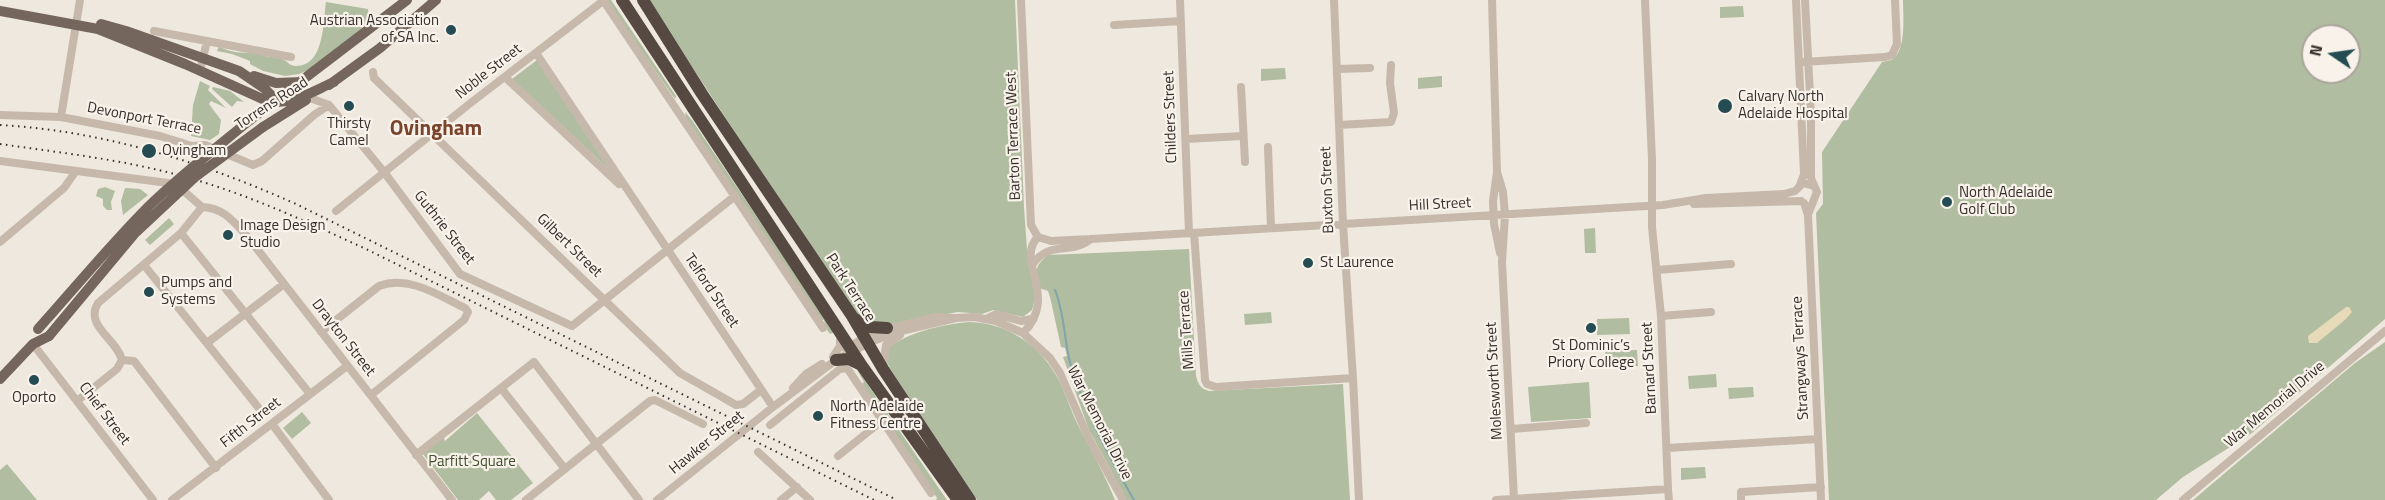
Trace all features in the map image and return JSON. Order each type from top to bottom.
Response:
[{"type":"highway","points":[[622,0],[862,366],[958,500]]},
{"type":"highway","name":"Park Terrace","points":[[643,0],[702,94],[852,316],[883,369],[970,500]]},
{"type":"highway","points":[[852,316],[866,326],[887,328]]},
{"type":"highway","points":[[837,362],[853,360],[862,366]]},
{"type":"main road","name":"Torrens Road","points":[[33,344],[38,329],[112,245],[186,173],[250,120],[303,82],[407,0]]},
{"type":"main road","name":"Torrens Road","points":[[0,379],[33,344],[49,336],[119,250],[195,177],[263,127],[310,98],[380,48],[436,0]]},
{"type":"main road","points":[[0,4],[126,31],[266,81],[303,82]]},
{"type":"main road","points":[[0,11],[77,21],[274,103],[295,99],[332,83]]},
{"type":"main road","points":[[239,71],[273,97],[274,103],[263,127]]},
{"type":"main road","points":[[249,93],[252,100],[250,120]]},
{"type":"street","points":[[61,117],[80,0]]},
{"type":"street","points":[[603,0],[823,328]]},
{"type":"street","name":"Noble Street","points":[[336,211],[603,0]]},
{"type":"street","name":"Barton Terrace West","points":[[1022,0],[1031,225],[1038,237],[1031,247],[1032,265],[1039,304],[1023,333]]},
{"type":"street","name":"Childers Street","points":[[1180,0],[1191,233]]},
{"type":"street","name":"Buxton Street","points":[[1334,0],[1343,224],[1353,378]]},
{"type":"street","name":"Molesworth Street","points":[[1492,0],[1497,172],[1493,215],[1502,262]]},
{"type":"street","name":"Barnard Street","points":[[1645,0],[1668,489]]},
{"type":"street","points":[[1796,0],[1804,62],[1812,163],[1810,178],[1817,194],[1806,202],[1797,196],[1804,174],[1804,62],[1805,0]]},
{"type":"street","points":[[1804,62],[1883,58],[1892,54],[1897,44],[1895,0]]},
{"type":"street","points":[[1114,25],[1181,21]]},
{"type":"street","points":[[154,31],[291,57]]},
{"type":"street","points":[[200,71],[207,41]]},
{"type":"street","name":"Telford Street","points":[[536,53],[773,407]]},
{"type":"street","points":[[1339,125],[1391,122],[1394,113],[1390,83],[1391,65]]},
{"type":"street","points":[[1337,69],[1370,68]]},
{"type":"street","name":"Gilbert Street","points":[[373,72],[374,78],[680,373],[740,405],[761,390]]},
{"type":"street","name":"Telford Street","points":[[505,77],[626,190]]},
{"type":"street","points":[[310,98],[329,105],[332,83]]},
{"type":"street","points":[[1241,87],[1245,162]]},
{"type":"street","points":[[677,110],[702,94]]},
{"type":"street","name":"Devonport Terrace","points":[[0,115],[61,117],[160,136],[192,146],[205,146],[253,165],[262,161],[314,115],[329,105]]},
{"type":"street","name":"Guthrie Street","points":[[329,105],[384,172],[460,274],[572,326],[606,300]]},
{"type":"street","points":[[1186,139],[1243,136]]},
{"type":"street","points":[[1268,147],[1271,228]]},
{"type":"street","points":[[0,161],[168,183],[179,187],[202,207],[181,233],[98,303],[93,311],[94,321],[120,353],[122,360],[117,369],[77,401]]},
{"type":"street","points":[[0,242],[65,187],[76,171]]},
{"type":"street","name":"Molesworth Street","points":[[1497,172],[1503,192],[1505,215],[1502,262],[1514,499]]},
{"type":"street","points":[[1799,186],[1809,183],[1814,186]]},
{"type":"street","name":"Hill Street","points":[[1191,233],[1687,203],[1724,196],[1784,194],[1799,186]]},
{"type":"street","points":[[606,300],[735,196]]},
{"type":"street","name":"Hill Street","points":[[1687,203],[1706,205],[1806,202]]},
{"type":"street","name":"Strangways Terrace","points":[[1806,202],[1821,500]]},
{"type":"street","name":"Drayton Street","points":[[202,207],[220,210],[248,236],[452,500]]},
{"type":"street","points":[[181,233],[310,394]]},
{"type":"street","points":[[1038,237],[1051,241],[1191,233]]},
{"type":"street","name":"Mills Terrace","points":[[1191,233],[1204,376],[1207,384],[1215,387],[1353,378]]},
{"type":"street","points":[[1032,265],[1046,251],[1082,246],[1091,239]]},
{"type":"street","points":[[1657,270],[1731,264]]},
{"type":"street","points":[[144,265],[262,412]]},
{"type":"street","points":[[321,332],[379,286],[388,283],[421,287],[465,308],[468,312],[464,320],[371,395]]},
{"type":"street","points":[[207,343],[284,284]]},
{"type":"street","points":[[1661,316],[1711,312]]},
{"type":"street","points":[[986,319],[996,314],[1020,321],[1032,319]]},
{"type":"street","name":"War Memorial Drive","points":[[866,340],[887,328],[936,317],[986,319],[1005,324],[1023,333],[1050,358],[1060,373],[1089,439],[1123,500]]},
{"type":"street","name":"War Memorial Drive","points":[[866,340],[956,318]]},
{"type":"street","points":[[840,331],[837,362],[849,370],[931,493]]},
{"type":"street","points":[[883,369],[886,345],[908,331]]},
{"type":"street","name":"War Memorial Drive","points":[[2183,500],[2385,331]]},
{"type":"street","name":"Hawker Street","points":[[657,500],[773,407],[797,392],[851,349],[866,340]]},
{"type":"street","name":"Chief Street","points":[[33,344],[153,500]]},
{"type":"street","points":[[122,360],[134,361],[216,468]]},
{"type":"street","points":[[416,454],[534,362],[639,500]]},
{"type":"street","name":"Fifth Street","points":[[172,500],[347,366]]},
{"type":"street","points":[[1353,378],[1359,500]]},
{"type":"street","points":[[501,388],[565,469]]},
{"type":"street","points":[[770,424],[797,392]]},
{"type":"street","points":[[526,500],[650,401],[655,400],[703,424]]},
{"type":"street","points":[[838,456],[883,420]]},
{"type":"street","points":[[1512,429],[1586,423]]},
{"type":"street","points":[[272,424],[329,500]]},
{"type":"street","points":[[1667,448],[1818,439]]},
{"type":"street","points":[[758,452],[810,500]]},
{"type":"street","points":[[781,500],[797,487]]},
{"type":"street","points":[[1741,500],[1741,492],[1821,488]]},
{"type":"street","points":[[1496,500],[1668,489],[1669,500]]},
{"type":"green space","points":[[606,0],[611,0],[676,96],[675,99]]},
{"type":"green space","points":[[648,0],[1015,0],[1024,207],[1027,250],[1035,298],[1032,310],[1023,317],[993,310],[982,314],[958,312],[881,326],[854,313]]},
{"type":"green space","points":[[1903,0],[2385,0],[2385,319],[2252,433],[2183,477],[2156,500],[1829,500],[1816,213],[1823,204],[1822,152],[1882,62],[1891,60],[1900,50]]},
{"type":"green space","points":[[326,2],[368,9],[369,19],[361,29],[308,70],[285,76],[263,71],[250,64],[250,61],[217,51],[219,46],[234,52],[263,53],[265,56],[282,59],[294,66],[305,64],[312,59],[321,41]]},
{"type":"green space","points":[[1743,6],[1744,17],[1720,18],[1720,7]]},
{"type":"green space","points":[[537,60],[610,170],[512,79]]},
{"type":"green space","points":[[1285,68],[1286,79],[1261,81],[1261,69]]},
{"type":"green space","points":[[1442,76],[1442,87],[1418,89],[1418,78]]},
{"type":"green space","points":[[200,81],[210,86],[208,90],[226,108],[211,101],[209,104],[221,120],[219,134],[210,140],[191,136],[193,105]]},
{"type":"green space","points":[[213,87],[230,91],[244,102],[237,101],[232,107],[212,89]]},
{"type":"green space","points":[[685,112],[834,332],[830,334],[825,327],[824,320],[819,319],[686,119]]},
{"type":"green space","points":[[105,187],[115,191],[111,202],[112,210],[107,210],[103,206],[103,199],[96,196],[98,189]]},
{"type":"green space","points":[[125,188],[140,189],[148,195],[123,215],[121,201]]},
{"type":"green space","points":[[169,218],[174,224],[150,245],[145,240]]},
{"type":"green space","points":[[1595,228],[1596,253],[1585,253],[1584,229]]},
{"type":"green space","points":[[1189,249],[1196,376],[1199,384],[1209,391],[1343,384],[1350,500],[1127,500],[1089,430],[1063,357],[1067,356],[1065,348],[1061,347],[1048,291],[1039,288],[1037,269],[1040,262],[1048,255]]},
{"type":"green space","points":[[1271,312],[1272,323],[1245,325],[1244,314]]},
{"type":"green space","points":[[1629,318],[1630,334],[1597,335],[1597,319]]},
{"type":"green space","points":[[970,322],[996,326],[1008,331],[1040,353],[1056,375],[1115,500],[977,500],[889,367],[886,358],[888,348],[906,337],[938,327]]},
{"type":"green space","points":[[2385,342],[2385,500],[2193,500],[2355,363]]},
{"type":"green space","points":[[1637,350],[1638,366],[1606,367],[1605,351]]},
{"type":"green space","points":[[857,370],[947,500],[936,500],[937,498],[862,384],[864,382]]},
{"type":"green space","points":[[1716,374],[1717,387],[1689,389],[1688,376]]},
{"type":"green space","points":[[1589,382],[1591,418],[1531,422],[1528,387]]},
{"type":"green space","points":[[1753,387],[1754,397],[1729,399],[1728,388]]},
{"type":"green space","points":[[302,412],[311,423],[292,439],[283,428]]},
{"type":"green space","name":"Parfitt Square","points":[[477,413],[533,483],[511,500],[496,500],[489,491],[479,500],[458,500],[423,454],[443,436],[445,441]]},
{"type":"green space","points":[[7,464],[37,500],[0,500],[0,470]]},
{"type":"green space","points":[[1705,467],[1706,478],[1681,480],[1681,468]]},
{"type":"sand","points":[[2349,307],[2352,312],[2346,319],[2317,343],[2309,343],[2308,336]]},
{"type":"waterway","points":[[1055,290],[1077,384],[1099,435],[1134,500]]},
{"type":"railway","points":[[0,125],[77,134],[152,151],[261,189],[296,204],[897,500]]},
{"type":"railway","points":[[0,144],[142,166],[212,185],[279,210],[366,249],[874,500]]},
{"type":"place","name":"Austrian Association of SA Inc.","points":[[451,30]]},
{"type":"place","name":"Thirsty Camel","points":[[349,106]]},
{"type":"place","name":"Calvary North Adelaide Hospital","points":[[1725,106]]},
{"type":"place","name":"Ovingham","points":[[149,151]]},
{"type":"place","name":"North Adelaide Golf Club","points":[[1947,202]]},
{"type":"place","name":"Image Design Studio","points":[[228,235]]},
{"type":"place","name":"St Laurence","points":[[1308,263]]},
{"type":"place","name":"Pumps and Systems","points":[[149,292]]},
{"type":"place","name":"St Dominic’s Priory College","points":[[1591,328]]},
{"type":"place","name":"Oporto","points":[[34,380]]},
{"type":"place","name":"North Adelaide Fitness Centre","points":[[818,416]]},
{"type":"district","name":"Ovingham","points":[[436,130]]}]
